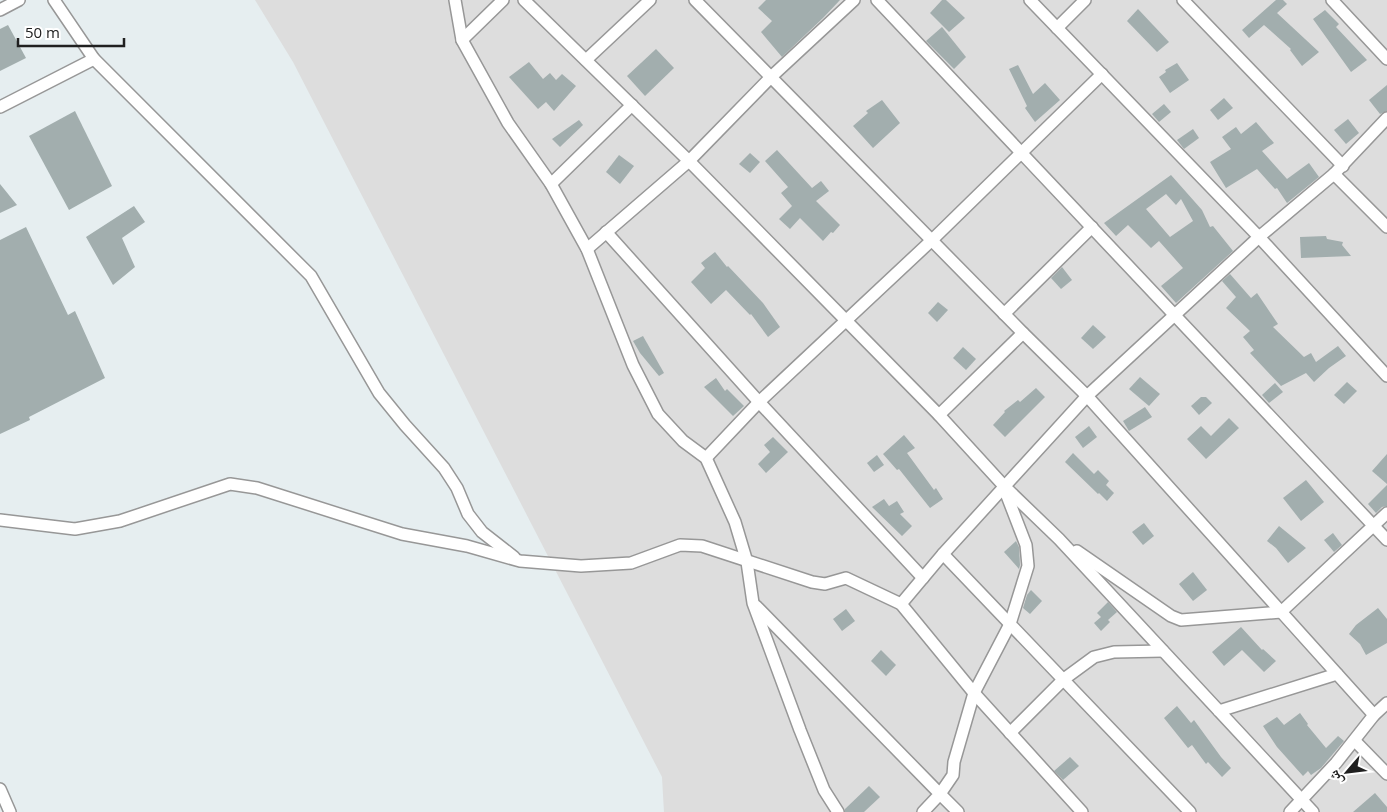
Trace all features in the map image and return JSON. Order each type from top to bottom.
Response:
[{"type":"street","points":[[0,10],[19,0]]},
{"type":"street","points":[[54,0],[94,59],[311,276],[379,393],[444,468],[457,488],[468,514],[482,532],[520,561]]},
{"type":"street","points":[[455,0],[462,40],[508,123],[551,184],[587,249],[632,365],[658,414],[683,440],[706,458],[736,522],[747,562],[753,602],[824,790],[838,812]]},
{"type":"street","points":[[462,40],[503,0]]},
{"type":"street","points":[[524,0],[689,161],[939,415],[1004,486],[1060,539],[1313,812]]},
{"type":"street","points":[[586,60],[650,0]]},
{"type":"street","points":[[695,0],[1087,396],[1374,715]]},
{"type":"street","points":[[587,249],[689,161],[771,77],[854,0]]},
{"type":"street","points":[[877,0],[1387,540]]},
{"type":"street","points":[[1030,0],[1259,237],[1387,376]]},
{"type":"street","points":[[1057,28],[1085,0]]},
{"type":"street","points":[[1183,0],[1343,166]]},
{"type":"street","points":[[1332,0],[1387,59]]},
{"type":"street","points":[[0,108],[94,59]]},
{"type":"street","points":[[706,458],[759,402],[932,240],[1102,74]]},
{"type":"street","points":[[551,184],[632,105]]},
{"type":"street","points":[[902,604],[943,554],[1087,396],[1259,237],[1343,166],[1387,118]]},
{"type":"street","points":[[1334,174],[1387,227]]},
{"type":"street","points":[[1004,314],[1092,227]]},
{"type":"street","points":[[606,232],[759,402],[923,578]]},
{"type":"street","points":[[939,415],[1023,333]]},
{"type":"street","points":[[0,520],[75,529],[120,521],[230,484],[258,488],[402,534],[467,546],[520,561],[581,566],[631,563],[680,545],[702,546],[812,582],[825,584],[846,578],[902,604],[974,693],[1082,812]]},
{"type":"street","points":[[923,812],[940,794],[953,775],[954,762],[974,693],[1010,624],[1028,566],[1026,545],[1004,486]]},
{"type":"street","points":[[1060,539],[1171,616],[1182,620],[1281,612],[1387,513]]},
{"type":"street","points":[[943,554],[1190,812]]},
{"type":"street","points":[[753,602],[958,812]]},
{"type":"street","points":[[1010,733],[1064,679],[1094,658],[1114,652],[1164,651]]},
{"type":"street","points":[[1219,711],[1337,674]]},
{"type":"street","points":[[1290,812],[1355,741],[1374,715],[1387,703]]},
{"type":"street","points":[[1355,741],[1387,774]]},
{"type":"street","points":[[0,790],[10,812]]},
{"type":"shaded area","points":[[255,0],[1387,0],[1387,812],[664,812],[662,777],[293,62]]},
{"type":"building","points":[[766,0],[840,0],[782,57],[761,32],[772,21],[758,8]]},
{"type":"building","points":[[942,0],[946,0],[965,18],[949,32],[930,13]]},
{"type":"building","points":[[1276,0],[1283,0],[1287,4],[1277,13],[1319,52],[1302,66],[1291,49],[1264,25],[1249,38],[1242,30]]},
{"type":"building","points":[[1138,9],[1169,42],[1157,52],[1127,21]]},
{"type":"building","points":[[1325,10],[1339,24],[1336,27],[1367,60],[1351,72],[1313,19]]},
{"type":"building","points":[[8,25],[26,58],[0,71],[0,29]]},
{"type":"building","points":[[942,27],[966,57],[954,69],[926,41]]},
{"type":"building","points":[[656,49],[674,68],[645,96],[627,76]]},
{"type":"building","points":[[529,62],[543,79],[550,73],[556,80],[562,74],[576,86],[554,111],[546,102],[538,109],[509,77]]},
{"type":"building","points":[[1177,63],[1189,80],[1170,93],[1159,77],[1166,72],[1165,70]]},
{"type":"building","points":[[1018,65],[1033,94],[1045,83],[1060,100],[1035,122],[1025,108],[1027,106],[1009,69]]},
{"type":"building","points":[[1387,85],[1387,111],[1380,114],[1369,100]]},
{"type":"building","points":[[1224,98],[1233,108],[1218,120],[1210,110]]},
{"type":"building","points":[[882,100],[900,123],[873,148],[853,126],[868,113],[866,111]]},
{"type":"building","points":[[1164,104],[1171,112],[1159,122],[1152,114]]},
{"type":"building","points":[[75,111],[112,186],[69,210],[29,136]]},
{"type":"building","points":[[1348,119],[1359,133],[1346,144],[1334,130]]},
{"type":"building","points":[[579,120],[583,125],[560,147],[552,139]]},
{"type":"building","points":[[1256,122],[1274,143],[1262,151],[1287,179],[1309,163],[1319,177],[1287,203],[1277,188],[1275,189],[1257,169],[1226,188],[1210,162],[1231,149],[1222,137],[1236,127],[1241,134]]},
{"type":"building","points":[[1193,129],[1199,138],[1184,149],[1177,140]]},
{"type":"building","points":[[777,150],[812,188],[821,181],[829,191],[816,201],[840,225],[823,241],[800,218],[790,229],[779,219],[792,206],[781,193],[788,187],[765,161]]},
{"type":"building","points":[[750,153],[760,162],[750,173],[739,164]]},
{"type":"building","points":[[619,155],[634,166],[620,184],[606,172]]},
{"type":"building","points":[[1171,175],[1202,210],[1210,227],[1213,226],[1233,251],[1176,303],[1161,286],[1183,268],[1159,241],[1151,248],[1128,225],[1116,236],[1104,223]],"holes":[[[1166,194],[1176,205],[1181,199],[1193,221],[1170,237],[1146,209]]]},
{"type":"building","points":[[0,184],[17,205],[0,213]]},
{"type":"building","points":[[134,206],[145,222],[122,238],[135,267],[113,285],[86,237]]},
{"type":"building","points":[[26,227],[68,315],[75,311],[105,378],[29,417],[30,420],[0,434],[0,240]]},
{"type":"building","points":[[1326,236],[1327,239],[1343,242],[1342,245],[1351,256],[1301,258],[1300,237]]},
{"type":"building","points":[[715,252],[727,267],[763,303],[780,327],[768,337],[751,314],[726,290],[711,304],[691,282],[705,268],[701,263]]},
{"type":"building","points":[[1062,267],[1072,280],[1061,289],[1051,278]]},
{"type":"building","points":[[1230,274],[1251,298],[1257,293],[1278,324],[1273,327],[1304,357],[1311,353],[1316,362],[1338,346],[1346,356],[1314,382],[1306,373],[1281,386],[1250,353],[1254,350],[1243,337],[1250,331],[1226,308],[1236,297],[1222,281]]},
{"type":"building","points":[[938,302],[948,310],[937,322],[928,313]]},
{"type":"building","points":[[1093,325],[1106,337],[1093,349],[1081,338]]},
{"type":"building","points":[[643,336],[664,373],[659,376],[640,353],[633,341]]},
{"type":"building","points":[[963,347],[976,359],[966,370],[953,358]]},
{"type":"building","points":[[1140,377],[1160,394],[1149,406],[1129,389]]},
{"type":"building","points":[[716,378],[725,391],[727,389],[744,406],[733,416],[704,387]]},
{"type":"building","points":[[1347,382],[1357,391],[1344,404],[1334,395]]},
{"type":"building","points":[[1275,383],[1283,392],[1269,403],[1262,395]]},
{"type":"building","points":[[1036,388],[1045,397],[1005,437],[993,425],[1004,411],[1018,400],[1020,402]]},
{"type":"building","points":[[1201,397],[1206,397],[1212,403],[1199,415],[1191,406]]},
{"type":"building","points":[[1145,407],[1152,417],[1129,431],[1123,421]]},
{"type":"building","points":[[1229,418],[1239,428],[1206,459],[1187,439],[1201,426],[1211,436]]},
{"type":"building","points":[[1089,426],[1097,437],[1083,448],[1075,437]]},
{"type":"building","points":[[904,435],[915,448],[907,453],[934,490],[936,488],[943,499],[930,508],[899,469],[897,470],[883,454]]},
{"type":"building","points":[[773,437],[788,452],[766,473],[758,464],[770,452],[764,445]]},
{"type":"building","points":[[1073,453],[1094,474],[1098,470],[1109,481],[1106,485],[1114,493],[1107,501],[1065,462]]},
{"type":"building","points":[[1387,454],[1387,484],[1372,471]]},
{"type":"building","points":[[877,455],[884,465],[874,472],[867,463]]},
{"type":"building","points":[[1306,480],[1324,502],[1301,521],[1283,498]]},
{"type":"building","points":[[1387,485],[1387,506],[1382,507],[1376,513],[1368,504]]},
{"type":"building","points":[[884,499],[889,506],[897,501],[904,512],[900,514],[912,526],[902,536],[872,507]]},
{"type":"building","points":[[1144,523],[1154,536],[1143,545],[1132,532]]},
{"type":"building","points":[[1279,526],[1306,548],[1288,563],[1276,548],[1267,541]]},
{"type":"building","points":[[1333,533],[1342,545],[1334,552],[1324,540]]},
{"type":"building","points":[[1016,541],[1019,547],[1019,569],[1004,552]]},
{"type":"building","points":[[1193,572],[1207,590],[1193,601],[1179,584]]},
{"type":"building","points":[[1031,590],[1042,601],[1030,614],[1023,608],[1027,595]]},
{"type":"building","points":[[1108,602],[1117,612],[1108,620],[1110,622],[1101,631],[1094,623],[1101,617],[1097,613]]},
{"type":"building","points":[[1378,608],[1387,619],[1387,643],[1366,655],[1360,644],[1349,634],[1356,625]]},
{"type":"building","points":[[846,609],[855,621],[842,631],[833,619]]},
{"type":"building","points":[[1241,627],[1262,650],[1276,661],[1264,672],[1242,650],[1224,666],[1212,652]]},
{"type":"building","points":[[881,650],[896,665],[886,676],[871,661]]},
{"type":"building","points":[[1177,706],[1191,723],[1194,720],[1231,768],[1222,777],[1208,762],[1206,764],[1192,745],[1188,748],[1164,718]]},
{"type":"building","points":[[1300,713],[1307,725],[1326,748],[1338,736],[1344,741],[1321,768],[1311,775],[1308,771],[1303,776],[1277,747],[1263,726],[1277,717],[1284,725]]},
{"type":"building","points":[[1070,757],[1079,766],[1063,780],[1054,771]]},
{"type":"building","points":[[869,786],[880,797],[864,812],[845,812],[845,809]]},
{"type":"building","points":[[1375,793],[1387,807],[1387,812],[1353,812]]}]
